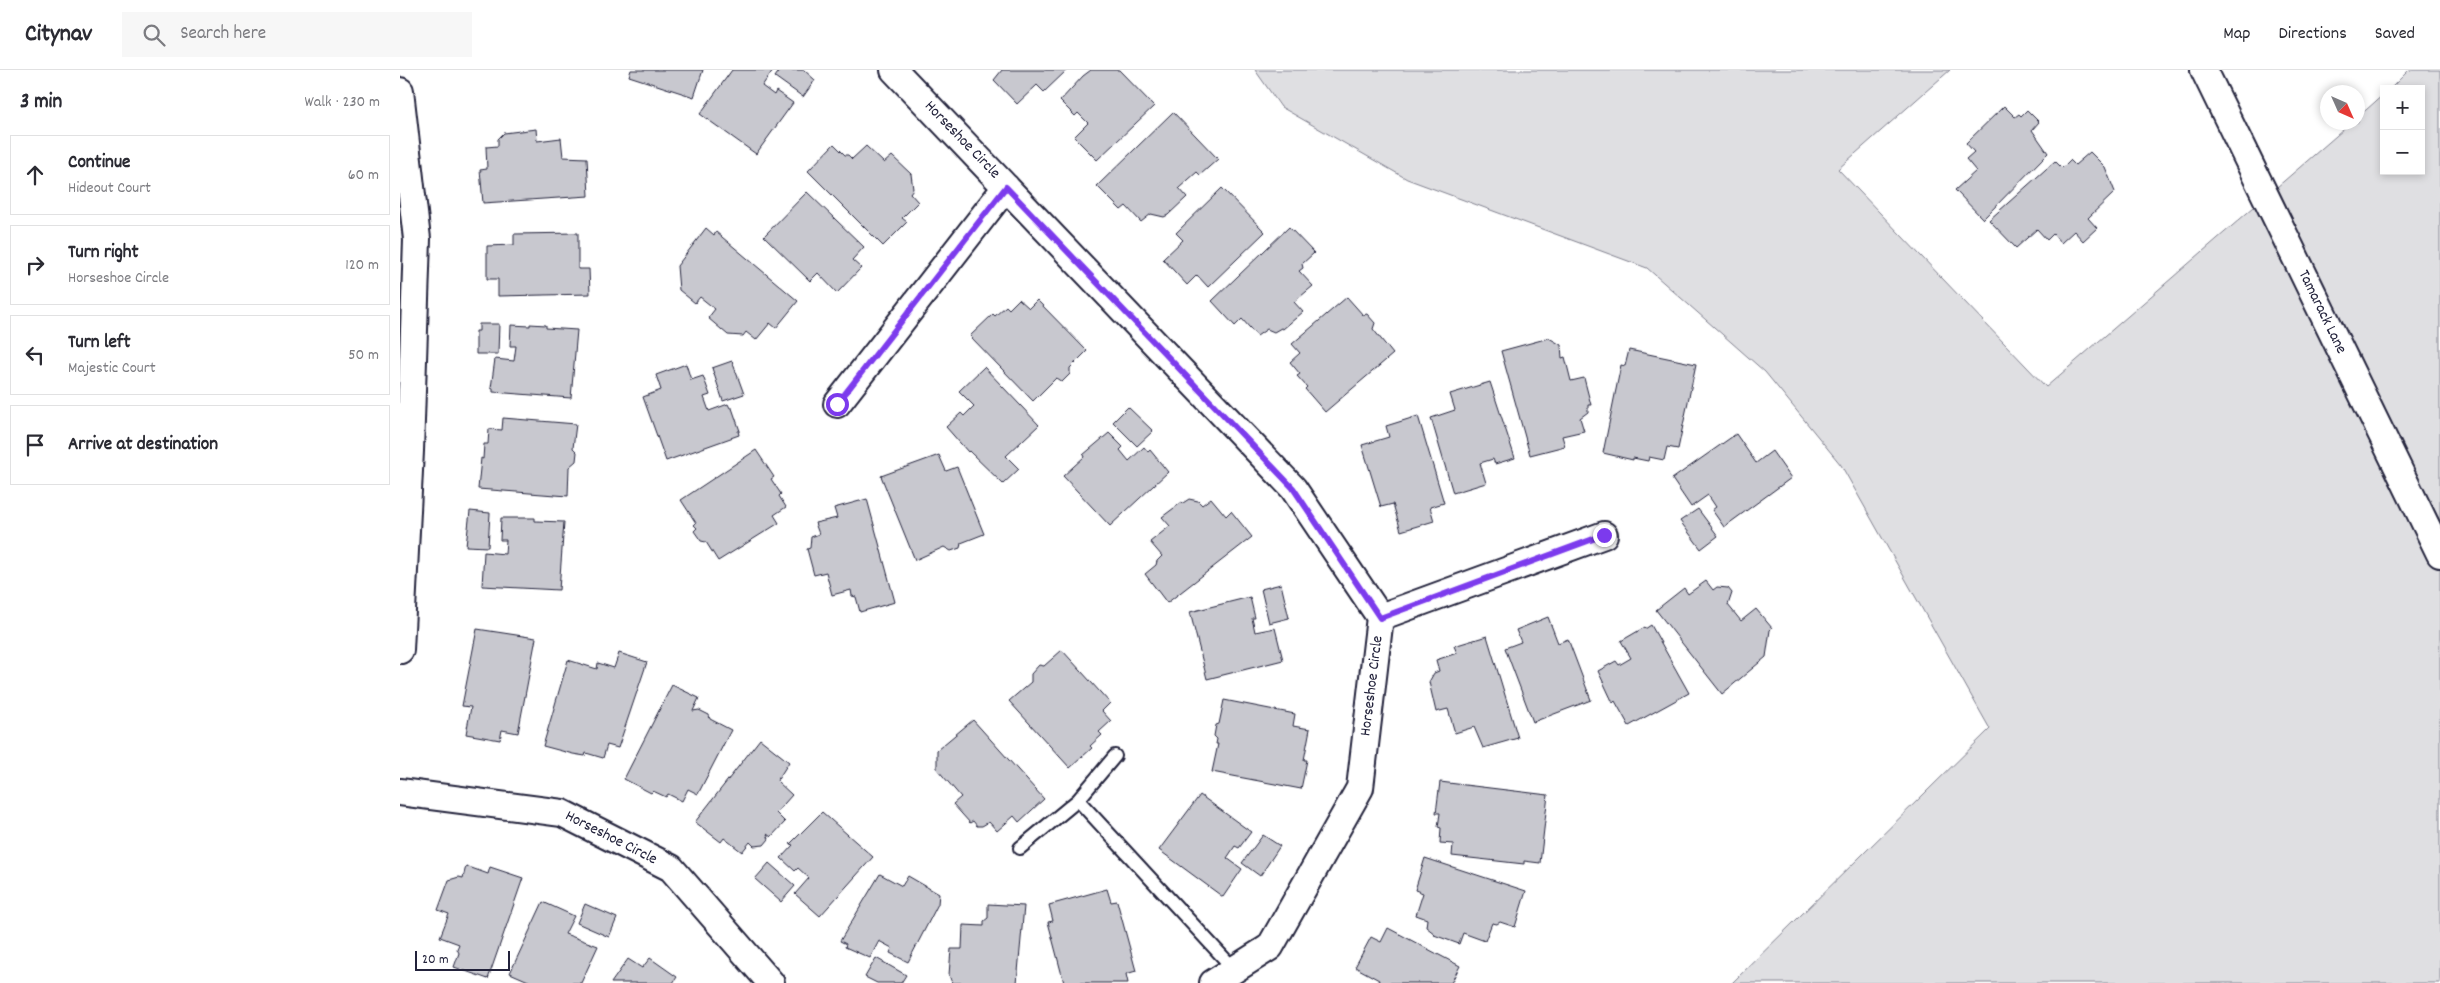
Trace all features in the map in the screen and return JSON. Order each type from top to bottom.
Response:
[{"type":"street","name":"Horseshoe Circle","points":[[894,70],[1293,488],[1380,618],[1360,788],[1270,947],[1224,976]]},
{"type":"street","name":"Tamarack Lane","points":[[2204,70],[2440,554]]},
{"type":"street","points":[[400,91],[417,239],[405,451],[400,650]]},
{"type":"street","points":[[837,404],[1006,187]]},
{"type":"street","points":[[1380,618],[1604,535]]},
{"type":"street","name":"Horseshoe Circle","points":[[400,792],[562,813],[671,868],[770,983]]},
{"type":"lane","points":[[1020,848],[1078,800],[1115,756]]},
{"type":"lane","points":[[1078,800],[1224,976]]},
{"type":"shaded area","points":[[1255,70],[1950,70],[1838,169],[2046,387],[2343,130],[2365,130],[2365,111],[2380,98],[2380,175],[2425,175],[2425,85],[2394,85],[2409,70],[2440,70],[2440,983],[1732,983],[1990,729],[1841,465],[1765,372],[1647,268],[1407,179],[1281,107]]},
{"type":"building","points":[[631,70],[703,70],[694,97],[629,76]]},
{"type":"building","points":[[732,70],[773,70],[762,86],[774,95],[776,91],[793,103],[756,154],[700,114]]},
{"type":"building","points":[[780,70],[804,70],[815,80],[803,97],[775,77]]},
{"type":"building","points":[[1002,70],[1067,70],[1044,92],[1037,85],[1017,104],[994,80]]},
{"type":"building","points":[[1091,70],[1119,70],[1154,106],[1097,160],[1074,137],[1088,123],[1078,113],[1075,116],[1060,101]]},
{"type":"building","points":[[2004,106],[2015,117],[2019,114],[2021,116],[2027,110],[2039,122],[2032,130],[2048,153],[1983,219],[1955,190],[1976,171],[1966,159],[1974,152],[1966,143]]},
{"type":"building","points":[[1173,112],[1218,159],[1200,175],[1197,172],[1179,188],[1187,197],[1168,215],[1164,217],[1151,214],[1141,222],[1126,206],[1121,210],[1097,186]]},
{"type":"building","points":[[536,129],[537,141],[561,138],[563,157],[587,158],[589,196],[483,203],[480,170],[487,169],[486,147],[498,146],[498,139],[504,133]]},
{"type":"building","points":[[834,144],[852,159],[866,146],[884,163],[892,156],[911,174],[913,189],[910,193],[918,202],[902,218],[907,222],[883,246],[808,171]]},
{"type":"building","points":[[2090,152],[2105,167],[2115,192],[2088,218],[2097,228],[2083,241],[2074,231],[2061,243],[2053,234],[2047,240],[2037,229],[2016,248],[1989,220],[2055,161],[2062,168],[2070,160],[2075,165]]},
{"type":"building","points":[[1222,188],[1265,232],[1208,287],[1197,275],[1187,285],[1163,259],[1183,240],[1176,233]]},
{"type":"building","points":[[807,192],[864,247],[852,260],[861,268],[837,293],[818,273],[810,281],[764,236]]},
{"type":"building","points":[[1289,227],[1314,253],[1302,264],[1303,268],[1299,271],[1313,286],[1294,302],[1303,312],[1283,329],[1281,328],[1274,332],[1267,329],[1257,336],[1242,319],[1235,326],[1212,301]]},
{"type":"building","points":[[706,228],[714,235],[716,232],[798,301],[776,328],[770,323],[756,340],[746,332],[743,336],[728,335],[708,318],[715,309],[700,297],[695,303],[679,290],[677,266]]},
{"type":"building","points":[[578,233],[578,269],[589,269],[590,294],[498,296],[498,279],[487,279],[487,246],[514,245],[514,234]]},
{"type":"building","points":[[1347,297],[1363,315],[1367,314],[1375,323],[1373,329],[1393,354],[1325,412],[1305,389],[1307,387],[1297,376],[1300,374],[1290,362],[1300,353],[1292,344]]},
{"type":"building","points":[[1019,299],[1029,308],[1037,300],[1087,351],[1070,368],[1070,374],[1062,382],[1056,378],[1033,401],[970,336],[993,314],[995,316],[1006,306],[1009,309]]},
{"type":"building","points":[[479,324],[499,324],[498,354],[476,354],[476,331],[479,331]]},
{"type":"building","points":[[530,324],[546,325],[546,328],[577,330],[571,398],[493,392],[491,388],[495,359],[514,361],[516,346],[510,346],[511,325],[530,326]]},
{"type":"building","points":[[1549,338],[1561,345],[1562,358],[1565,357],[1571,381],[1584,378],[1591,405],[1588,405],[1588,412],[1580,418],[1584,431],[1562,436],[1565,446],[1530,455],[1501,351]]},
{"type":"building","points":[[1629,350],[1696,364],[1678,449],[1667,447],[1664,460],[1649,457],[1648,461],[1633,458],[1633,460],[1603,453],[1621,365],[1625,366]]},
{"type":"building","points":[[732,361],[744,394],[723,401],[712,368]]},
{"type":"building","points":[[686,364],[691,380],[703,376],[710,395],[704,397],[709,411],[728,404],[732,408],[740,431],[738,431],[739,435],[666,461],[643,397],[661,390],[656,375]]},
{"type":"building","points":[[984,367],[1039,425],[1006,456],[1019,469],[1003,484],[968,452],[946,427],[961,413],[964,416],[974,406],[959,391]]},
{"type":"building","points":[[1490,382],[1515,458],[1495,464],[1493,459],[1480,463],[1486,483],[1453,493],[1431,418],[1455,410],[1450,394]]},
{"type":"building","points":[[1128,407],[1153,431],[1137,446],[1113,422]]},
{"type":"building","points":[[1418,416],[1444,503],[1430,507],[1434,521],[1401,531],[1393,504],[1381,507],[1362,445],[1389,437],[1386,426]]},
{"type":"building","points":[[503,418],[576,424],[573,448],[577,452],[576,461],[569,467],[568,496],[478,489],[481,458],[483,459],[484,444],[488,444],[489,429],[502,430]]},
{"type":"building","points":[[1109,433],[1123,447],[1120,450],[1129,461],[1144,447],[1148,452],[1150,450],[1168,472],[1110,526],[1063,476],[1084,457],[1083,455]]},
{"type":"building","points":[[1736,434],[1756,463],[1772,451],[1791,478],[1724,527],[1712,510],[1716,507],[1708,495],[1691,507],[1672,479]]},
{"type":"building","points":[[756,450],[774,477],[771,479],[781,494],[779,496],[786,507],[774,515],[779,523],[718,561],[706,542],[701,541],[694,531],[697,528],[694,525],[696,523],[681,500]]},
{"type":"building","points":[[939,455],[946,471],[957,467],[984,534],[961,543],[960,548],[951,551],[944,547],[915,560],[881,476]]},
{"type":"building","points":[[1211,498],[1226,516],[1231,511],[1252,537],[1167,603],[1145,574],[1156,565],[1162,556],[1150,542],[1170,526],[1162,517],[1182,502],[1189,499],[1198,501],[1202,505]]},
{"type":"building","points":[[867,499],[895,602],[860,612],[856,597],[852,596],[851,590],[832,595],[826,572],[814,575],[807,549],[810,548],[811,537],[819,534],[815,523],[837,518],[834,508]]},
{"type":"building","points":[[1698,509],[1718,536],[1701,549],[1680,521]]},
{"type":"building","points":[[470,511],[490,513],[488,547],[466,546]]},
{"type":"building","points":[[501,518],[535,518],[535,521],[564,522],[559,590],[482,586],[484,552],[505,554],[506,540],[500,540]]},
{"type":"building","points":[[1706,581],[1713,590],[1717,587],[1728,588],[1732,593],[1728,605],[1741,621],[1756,609],[1772,628],[1770,630],[1766,657],[1722,694],[1656,610],[1684,588],[1688,594]]},
{"type":"building","points":[[1281,584],[1289,618],[1269,623],[1261,589]]},
{"type":"building","points":[[1250,597],[1255,618],[1252,618],[1255,632],[1275,628],[1283,660],[1207,679],[1190,612]]},
{"type":"building","points":[[1548,617],[1558,643],[1568,639],[1591,700],[1533,722],[1505,648],[1521,642],[1516,630]]},
{"type":"building","points":[[1651,625],[1689,693],[1629,726],[1615,701],[1613,703],[1598,671],[1616,661],[1619,665],[1631,658],[1621,641]]},
{"type":"building","points":[[477,629],[536,638],[518,733],[502,730],[500,740],[466,734],[471,707],[462,706]]},
{"type":"building","points":[[1487,636],[1518,738],[1483,748],[1474,727],[1455,733],[1448,709],[1436,712],[1429,682],[1434,673],[1439,671],[1436,660],[1457,653],[1454,646]]},
{"type":"building","points":[[1062,650],[1110,703],[1102,711],[1111,721],[1099,732],[1102,735],[1090,746],[1092,748],[1070,768],[1009,701],[1031,682],[1031,674],[1039,665],[1044,666]]},
{"type":"building","points":[[619,653],[647,662],[618,748],[607,745],[603,758],[586,753],[585,756],[573,754],[543,746],[568,660],[597,669],[598,663],[614,668]]},
{"type":"building","points":[[672,685],[699,698],[693,711],[699,710],[709,715],[710,719],[731,730],[698,794],[688,789],[682,801],[668,794],[666,797],[653,791],[651,793],[624,779]]},
{"type":"building","points":[[1224,700],[1295,714],[1293,726],[1310,729],[1304,760],[1307,760],[1301,789],[1212,772],[1218,744],[1216,744],[1217,739],[1214,736],[1216,725],[1219,724]]},
{"type":"building","points":[[973,720],[1044,799],[1019,822],[1014,816],[997,831],[989,822],[982,826],[977,826],[973,821],[970,823],[953,804],[961,797],[937,769],[937,750]]},
{"type":"building","points":[[760,739],[789,762],[777,781],[792,795],[776,813],[785,822],[771,837],[767,834],[769,839],[764,845],[754,846],[750,842],[742,852],[724,838],[721,842],[695,822]]},
{"type":"building","points":[[1440,782],[1548,795],[1540,863],[1524,861],[1524,864],[1452,856],[1453,844],[1440,843],[1441,828],[1438,827],[1440,813],[1436,813]]},
{"type":"building","points":[[1200,795],[1251,832],[1239,848],[1235,846],[1227,858],[1242,869],[1223,897],[1159,850]]},
{"type":"building","points":[[822,812],[873,857],[820,916],[795,894],[809,878],[798,868],[795,871],[781,858],[793,845],[790,844]]},
{"type":"building","points":[[1263,835],[1280,846],[1260,876],[1242,863]]},
{"type":"building","points":[[1425,858],[1526,891],[1515,927],[1500,922],[1497,924],[1492,923],[1485,941],[1463,933],[1459,944],[1434,935],[1426,927],[1427,919],[1416,915],[1423,893],[1415,890]]},
{"type":"building","points":[[769,863],[795,886],[781,902],[755,879]]},
{"type":"building","points":[[466,866],[488,874],[490,867],[523,878],[488,979],[454,967],[459,953],[457,949],[459,944],[440,937],[449,914],[438,910],[449,880],[459,877],[463,878]]},
{"type":"building","points":[[880,874],[902,886],[908,876],[939,894],[938,904],[908,962],[890,953],[892,948],[879,941],[870,958],[845,947],[846,944],[840,941]]},
{"type":"building","points":[[1107,889],[1111,902],[1117,901],[1136,971],[1126,974],[1128,983],[1064,983],[1048,922],[1053,921],[1049,905]]},
{"type":"building","points":[[543,902],[574,916],[565,934],[598,946],[581,983],[533,983],[510,973]]},
{"type":"building","points":[[585,904],[617,918],[609,937],[577,923]]},
{"type":"building","points":[[988,904],[1024,906],[1017,983],[952,983],[949,975],[951,949],[962,949],[963,925],[984,926],[984,921],[988,918]]},
{"type":"building","points":[[1388,928],[1460,966],[1451,983],[1378,983],[1379,980],[1355,967],[1371,937],[1381,942]]},
{"type":"building","points":[[650,958],[677,977],[673,983],[611,983],[628,959],[642,968]]},
{"type":"building","points":[[876,958],[906,975],[901,983],[877,983],[865,977]]},
{"type":"route","points":[[837,404],[1006,187],[1293,488],[1380,618],[1604,535]]}]
